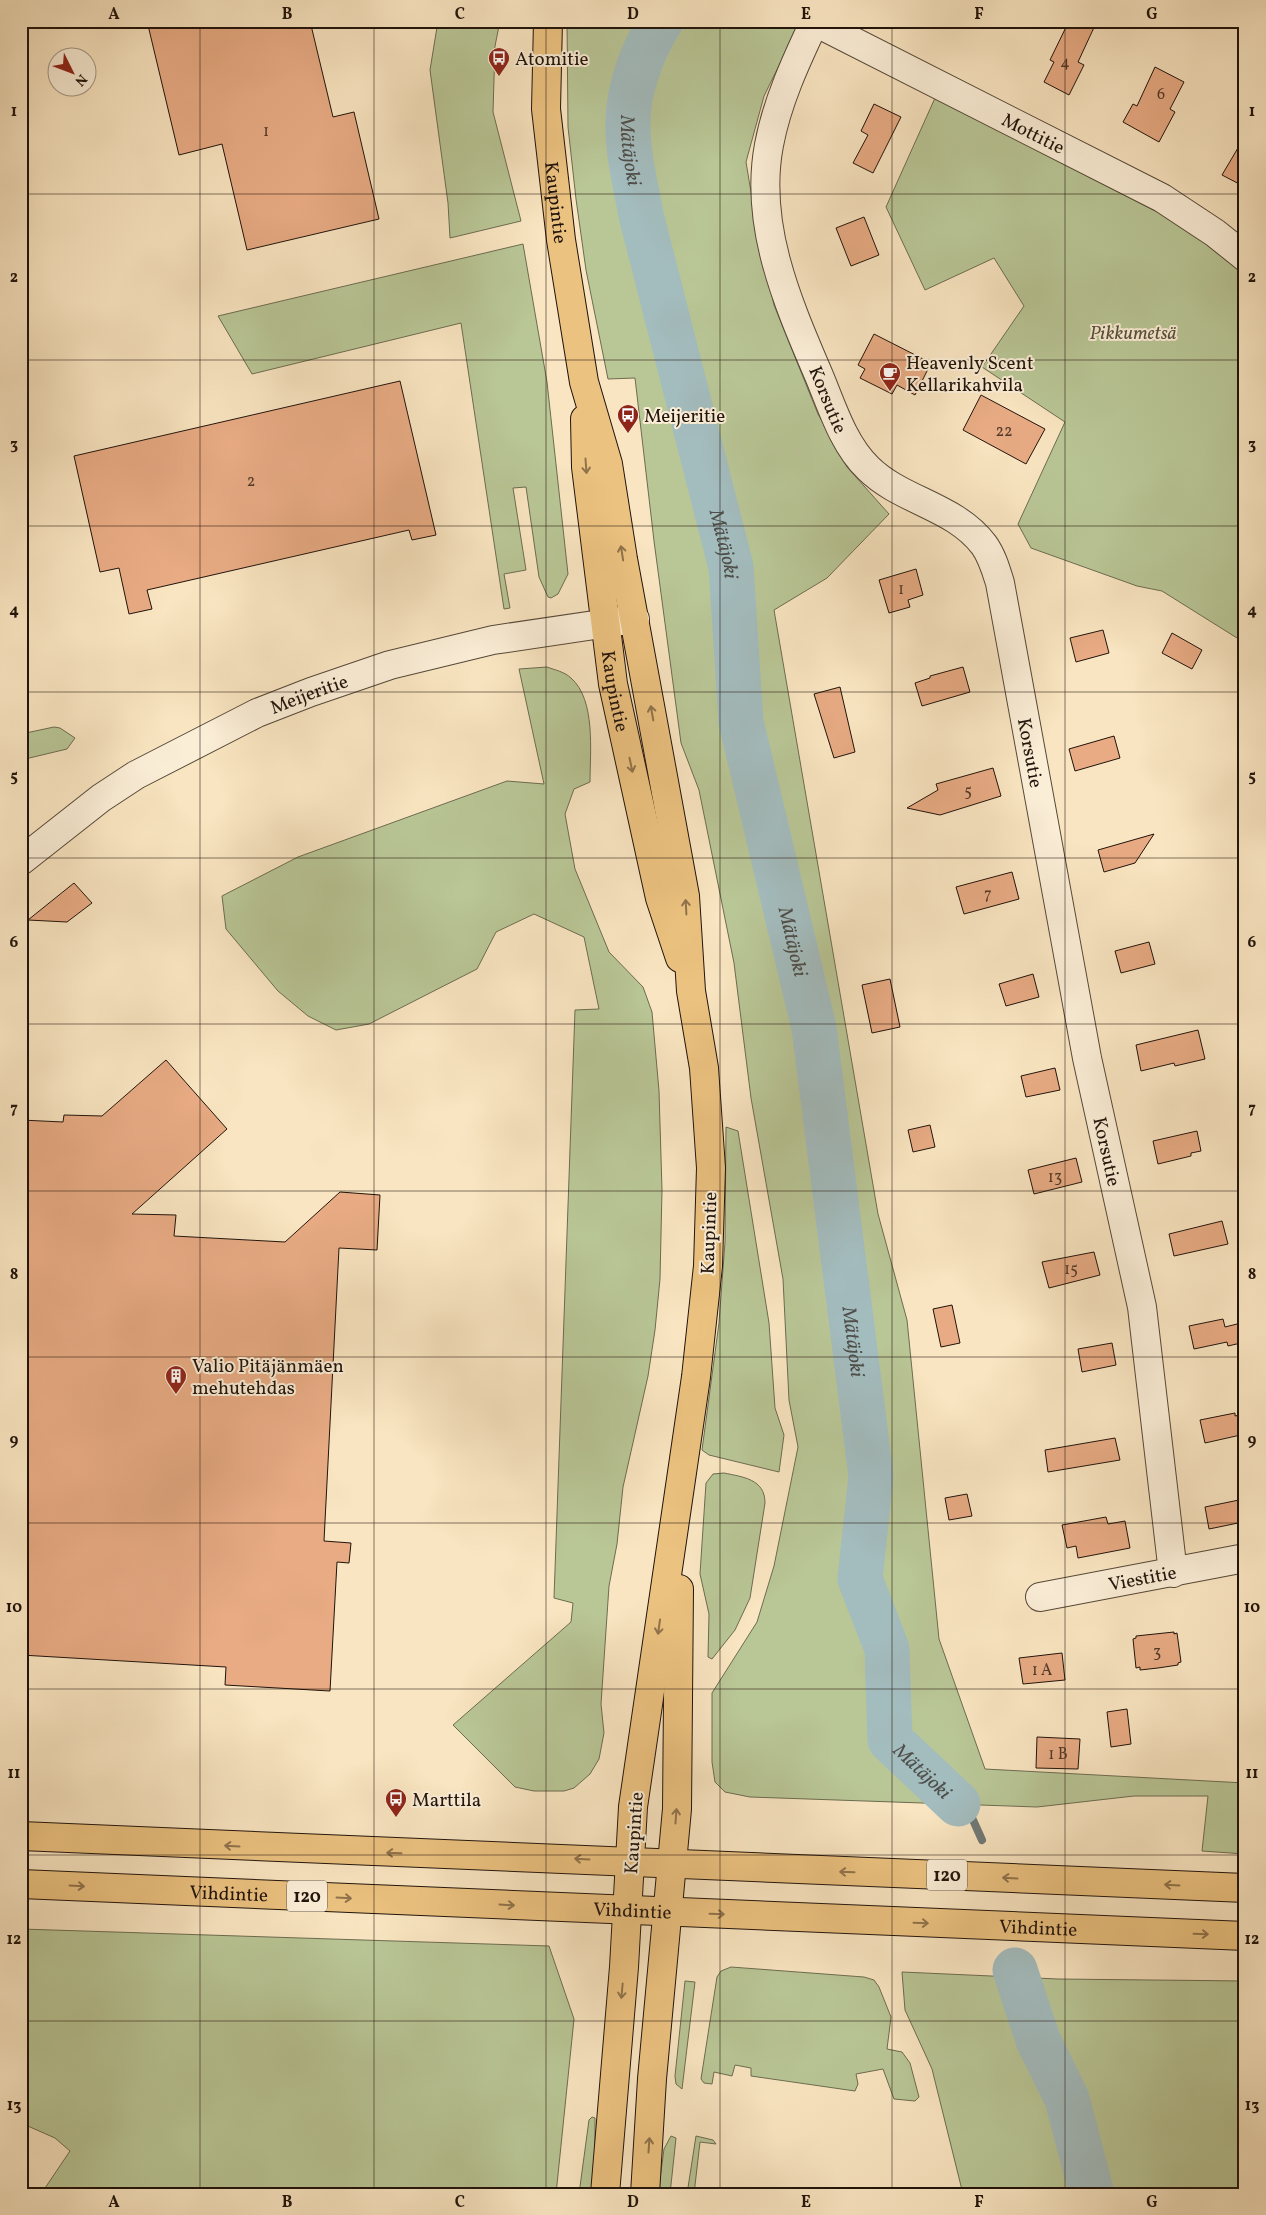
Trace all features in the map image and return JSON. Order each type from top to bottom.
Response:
[{"type":"main road","name":"Kaupintie","points":[[548,21],[546,109],[553,176],[584,382],[586,467],[613,684],[660,898],[691,991]]},
{"type":"main road","name":"Kaupintie","points":[[584,382],[608,464],[685,896],[691,991],[704,1068],[711,1168],[708,1266],[696,1376],[633,1807],[631,1862],[605,2194]]},
{"type":"main road","name":"Kaupintie","points":[[645,2194],[652,2079],[677,1808],[681,1475]]},
{"type":"main road","name":"120","points":[[21,1836],[1245,1888]]},
{"type":"main road","name":"Vihdintie","points":[[21,1884],[1245,1936]]},
{"type":"street","name":"Mottitie","points":[[815,22],[1162,198],[1215,233],[1245,257]]},
{"type":"street","name":"Korsutie","points":[[815,22],[777,110],[768,146],[766,188],[769,225],[777,269],[790,308],[841,427],[854,450],[868,468],[892,487],[943,512],[970,530],[984,545],[996,570],[1087,1058],[1142,1307],[1173,1572]]},
{"type":"street","name":"Meijeritie","points":[[21,861],[101,798],[136,775],[257,713],[390,665],[493,640],[635,619]]},
{"type":"street","name":"Viestitie","points":[[1040,1597],[1245,1558]]},
{"type":"green space","points":[[438,21],[500,21],[495,46],[493,112],[521,221],[450,238],[448,203],[430,70]]},
{"type":"green space","points":[[567,21],[801,21],[764,96],[746,162],[756,222],[774,305],[818,414],[847,467],[889,514],[827,578],[774,610],[878,1214],[907,1320],[939,1639],[985,1769],[1245,1783],[1245,1854],[1202,1851],[1208,1796],[1134,1796],[1037,1807],[750,1797],[725,1792],[715,1782],[712,1762],[712,1693],[757,1622],[774,1566],[798,1447],[789,1400],[783,1279],[751,1098],[734,963],[699,790],[681,743],[654,541],[635,378],[608,379],[586,270],[568,127]]},
{"type":"green space","name":"Pikkumetsä","points":[[935,98],[1183,225],[1245,275],[1245,643],[1162,591],[1137,586],[1031,548],[1018,524],[1065,422],[982,367],[1024,306],[994,258],[925,290],[886,207]]},
{"type":"green space","points":[[523,244],[547,382],[568,574],[558,594],[551,598],[548,597],[539,577],[526,487],[513,488],[526,570],[504,574],[510,608],[504,609],[461,323],[252,374],[218,316]]},
{"type":"green space","points":[[547,667],[569,676],[585,699],[591,742],[590,782],[574,789],[565,814],[575,869],[609,952],[643,987],[652,1012],[659,1091],[662,1190],[660,1279],[655,1330],[648,1376],[623,1487],[617,1544],[609,1586],[601,1704],[604,1733],[599,1759],[590,1774],[574,1788],[564,1791],[534,1791],[515,1787],[453,1725],[571,1622],[573,1603],[554,1598],[575,1010],[599,1009],[584,937],[534,914],[496,932],[477,969],[369,1024],[336,1030],[308,1016],[278,991],[226,929],[222,896],[298,857],[507,781],[544,784],[519,669]]},
{"type":"green space","points":[[54,727],[60,728],[75,738],[67,749],[21,760],[21,734]]},
{"type":"green space","points":[[726,1127],[738,1131],[769,1323],[775,1408],[784,1435],[779,1472],[709,1455],[702,1450],[719,1323],[725,1242]]},
{"type":"green space","points":[[724,1473],[752,1480],[761,1489],[765,1503],[750,1598],[735,1630],[712,1659],[708,1657],[709,1614],[700,1574],[706,1483],[713,1474]]},
{"type":"green space","points":[[21,1929],[549,1946],[574,2019],[556,2194],[41,2194],[70,2151],[55,2138],[21,2123]]},
{"type":"green space","points":[[731,1967],[864,1977],[874,1980],[879,1987],[891,2017],[887,2049],[902,2052],[910,2063],[919,2097],[915,2101],[894,2099],[883,2069],[856,2074],[858,2084],[855,2091],[751,2076],[751,2068],[735,2065],[732,2076],[714,2072],[712,2084],[704,2083],[701,2079],[717,1977],[721,1971]]},
{"type":"green space","points":[[902,1972],[1058,1979],[1245,1981],[1245,2194],[963,2194],[932,2069],[905,2010]]},
{"type":"green space","points":[[685,1981],[695,1982],[682,2089],[676,2084],[675,2076]]},
{"type":"green space","points":[[592,2117],[595,2118],[595,2194],[579,2194],[589,2120]]},
{"type":"green space","points":[[671,2136],[676,2138],[670,2194],[658,2194],[664,2149]]},
{"type":"green space","points":[[696,2136],[713,2140],[716,2144],[700,2142],[694,2194],[687,2194]]},
{"type":"building","points":[[147,21],[310,21],[333,117],[354,112],[379,219],[247,250],[222,144],[179,155]]},
{"type":"building","points":[[1069,21],[1097,21],[1078,62],[1084,65],[1069,95],[1044,82],[1054,62],[1050,60]]},
{"type":"building","points":[[1155,67],[1184,82],[1170,109],[1175,112],[1159,142],[1123,122],[1133,104],[1137,106]]},
{"type":"building","points":[[874,104],[901,117],[873,173],[853,163],[868,135],[861,131]]},
{"type":"building","points":[[1245,136],[1245,187],[1222,175]]},
{"type":"building","points":[[864,217],[879,255],[851,266],[836,228]]},
{"type":"building","points":[[874,334],[931,363],[915,395],[897,385],[892,394],[860,378],[865,369],[858,365]]},
{"type":"building","points":[[400,381],[436,535],[412,540],[409,530],[147,590],[152,609],[129,614],[119,568],[100,572],[74,456]]},
{"type":"building","points":[[981,395],[1045,429],[1026,464],[963,430]]},
{"type":"building","points":[[916,569],[923,595],[908,600],[910,607],[889,613],[879,580]]},
{"type":"building","points":[[1103,630],[1109,653],[1076,662],[1070,638]]},
{"type":"building","points":[[1172,633],[1202,650],[1192,669],[1162,653]]},
{"type":"building","points":[[963,667],[970,692],[922,706],[915,683],[930,678],[930,676]]},
{"type":"building","points":[[840,687],[855,752],[834,758],[814,694]]},
{"type":"building","points":[[1114,736],[1120,758],[1075,771],[1069,749]]},
{"type":"building","points":[[993,768],[1001,796],[940,815],[907,808],[938,790],[936,784]]},
{"type":"building","points":[[1154,834],[1135,863],[1104,872],[1098,850]]},
{"type":"building","points":[[1012,872],[1019,899],[964,914],[956,887]]},
{"type":"building","points":[[74,883],[92,903],[67,922],[28,920]]},
{"type":"building","points":[[1149,942],[1155,964],[1121,973],[1115,951]]},
{"type":"building","points":[[1033,974],[1039,997],[1006,1006],[999,984]]},
{"type":"building","points":[[890,979],[900,1027],[872,1033],[862,985]]},
{"type":"building","points":[[1198,1030],[1205,1059],[1175,1066],[1174,1063],[1141,1071],[1136,1045]]},
{"type":"building","name":"Valio Pitäjänmäen mehutehdas","points":[[166,1060],[227,1129],[132,1214],[176,1215],[174,1236],[285,1242],[340,1192],[380,1195],[377,1250],[339,1248],[324,1541],[351,1543],[349,1563],[337,1562],[330,1691],[225,1685],[226,1667],[21,1655],[21,1120],[63,1122],[64,1115],[102,1116]]},
{"type":"building","points":[[1055,1068],[1060,1090],[1026,1097],[1021,1076]]},
{"type":"building","points":[[930,1125],[935,1147],[913,1152],[908,1130]]},
{"type":"building","points":[[1197,1131],[1201,1151],[1191,1153],[1191,1156],[1158,1164],[1153,1141]]},
{"type":"building","points":[[1076,1158],[1082,1182],[1034,1194],[1028,1170]]},
{"type":"building","points":[[1222,1221],[1228,1244],[1174,1256],[1169,1234]]},
{"type":"building","points":[[1094,1252],[1100,1275],[1049,1288],[1042,1262]]},
{"type":"building","points":[[952,1305],[960,1343],[941,1347],[933,1309]]},
{"type":"building","points":[[1223,1319],[1225,1327],[1245,1322],[1245,1342],[1228,1346],[1227,1342],[1194,1349],[1189,1326]]},
{"type":"building","points":[[1112,1343],[1116,1365],[1082,1372],[1078,1349]]},
{"type":"building","points":[[1235,1413],[1235,1416],[1245,1414],[1245,1434],[1205,1443],[1200,1420]]},
{"type":"building","points":[[1115,1438],[1120,1460],[1048,1472],[1045,1450]]},
{"type":"building","points":[[967,1494],[972,1516],[949,1520],[945,1498]]},
{"type":"building","points":[[1239,1500],[1243,1522],[1209,1529],[1205,1507]]},
{"type":"building","points":[[1106,1517],[1108,1524],[1125,1521],[1130,1548],[1078,1558],[1076,1546],[1067,1548],[1062,1525]]},
{"type":"building","points":[[1174,1632],[1174,1634],[1177,1633],[1181,1662],[1178,1665],[1140,1670],[1140,1667],[1136,1668],[1133,1639],[1136,1636]]},
{"type":"building","points":[[1062,1653],[1065,1680],[1023,1684],[1019,1658]]},
{"type":"building","points":[[1127,1709],[1131,1744],[1111,1747],[1107,1712]]},
{"type":"building","points":[[1037,1737],[1080,1739],[1078,1769],[1036,1768]]},
{"type":"waterway","name":"Mätäjoki","points":[[661,21],[642,58],[633,86],[628,113],[629,149],[641,215],[731,567],[741,722],[814,1028],[871,1476],[860,1579],[887,1649],[890,1740],[958,1804]]},
{"type":"waterway","points":[[621,88],[632,90]]},
{"type":"waterway","name":"Mätäjoki","points":[[958,1804],[973,1820],[982,1840]]},
{"type":"waterway","name":"Mätäjoki","points":[[1015,1970],[1038,2040],[1067,2099],[1092,2194]]},
{"type":"place","name":"Atomitie","points":[[499,77]]},
{"type":"place","name":"Heavenly Scent Kellarikahvila","points":[[890,392]]},
{"type":"place","name":"Meijeritie","points":[[628,434]]},
{"type":"place","name":"Valio Pitäjänmäen mehutehdas","points":[[176,1395]]},
{"type":"place","name":"Marttila","points":[[396,1818]]}]
